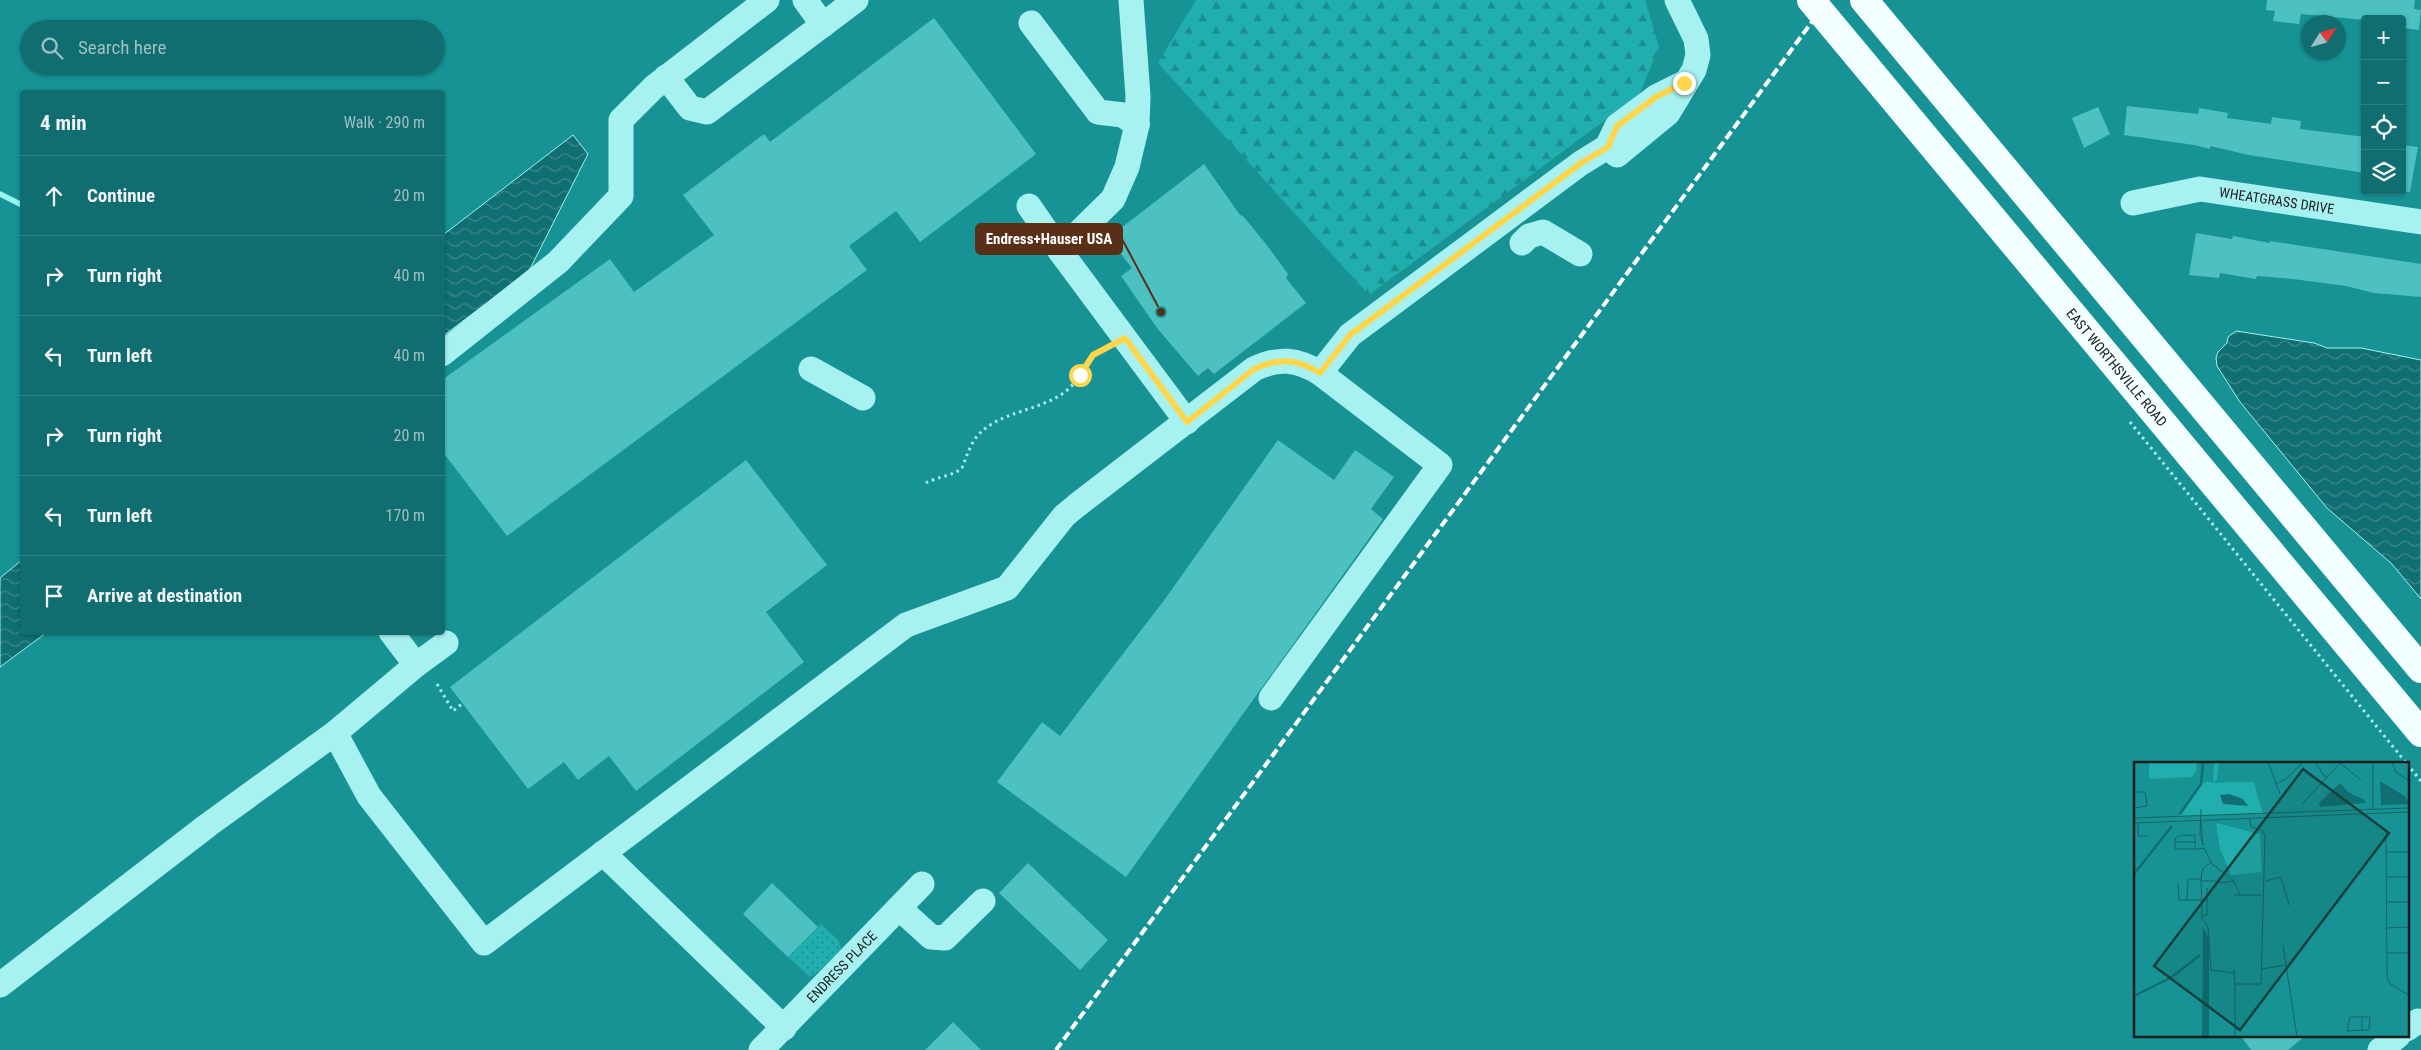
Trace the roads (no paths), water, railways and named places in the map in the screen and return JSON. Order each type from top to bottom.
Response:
[{"type":"main road","name":"EAST WORTHSVILLE ROAD","points":[[1811,0],[2421,733]]},
{"type":"main road","points":[[1864,0],[2421,669]]},
{"type":"street","points":[[445,352],[558,262],[621,196],[621,120],[666,77],[767,0]]},
{"type":"street","points":[[806,0],[823,25]]},
{"type":"street","points":[[666,77],[690,108],[707,112],[856,0]]},
{"type":"street","points":[[1060,251],[1113,199],[1127,167],[1137,125],[1138,96],[1131,0]]},
{"type":"street","points":[[1320,373],[1350,335],[1581,163],[1612,151],[1617,126],[1656,97],[1684,83],[1694,70],[1698,55],[1696,39],[1677,0]]},
{"type":"street","points":[[1031,22],[1098,112],[1123,115],[1137,125]]},
{"type":"street","name":"WHEATGRASS DRIVE","points":[[2133,203],[2200,189],[2421,222]]},
{"type":"street","points":[[1029,206],[1060,251],[1187,422]]},
{"type":"street","points":[[1522,243],[1529,236],[1543,232],[1580,254]]},
{"type":"street","points":[[335,733],[369,796],[484,943],[906,624],[1007,588],[1064,516],[1254,369],[1267,363],[1281,360],[1308,366],[1320,373],[1440,465],[1271,698]]},
{"type":"street","points":[[811,369],[863,398]]},
{"type":"street","points":[[393,635],[416,665]]},
{"type":"street","points":[[0,985],[208,825],[335,733],[416,665],[446,643]]},
{"type":"street","points":[[603,853],[784,1028]]},
{"type":"street","name":"ENDRESS PLACE","points":[[761,1050],[922,884]]},
{"type":"street","points":[[899,908],[931,937],[945,938],[983,901]]},
{"type":"street","points":[[2380,1050],[2395,1038]]},
{"type":"water","points":[[573,135],[588,154],[529,271],[445,334],[445,233]]},
{"type":"water","points":[[2236,331],[2314,343],[2327,348],[2361,348],[2421,360],[2421,599],[2392,564],[2327,508],[2240,402],[2217,366],[2216,358],[2218,352],[2227,343],[2228,337]]},
{"type":"water","points":[[20,562],[20,635],[43,635],[0,667],[0,578]]},
{"type":"waterway","points":[[0,194],[20,204]]},
{"type":"railway","points":[[1056,1050],[1828,0]]},
{"type":"place","name":"Endress+Hauser USA","points":[[1161,312]]}]
